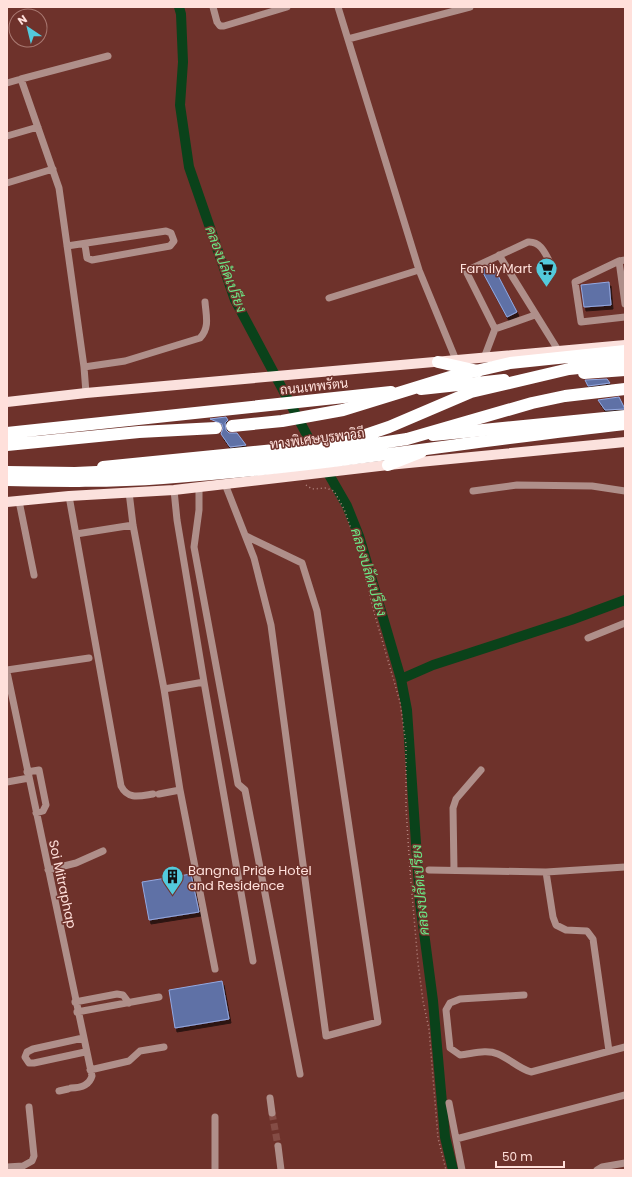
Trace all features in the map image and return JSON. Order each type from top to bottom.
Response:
[{"type":"highway","name":"ทางพิเศษบูรพาวิถี","points":[[232,426],[282,421],[343,410],[450,376],[510,363],[625,345]]},
{"type":"highway","points":[[438,362],[510,380]]},
{"type":"highway","points":[[303,451],[372,433],[471,392],[569,368],[625,363]]},
{"type":"highway","name":"ถนนเทพรัตน","points":[[7,433],[510,380],[625,370]]},
{"type":"highway","name":"ทางพิเศษบูรพาวิถี","points":[[7,472],[75,473],[162,469],[407,439],[565,396],[625,389]]},
{"type":"highway","points":[[7,476],[303,451],[335,444],[625,416]]},
{"type":"highway","points":[[7,480],[76,482],[178,477],[362,458],[545,433],[625,424]]},
{"type":"highway","points":[[7,445],[139,432],[216,428]]},
{"type":"highway","points":[[388,465],[476,430]]},
{"type":"main road","name":"ถนนเทพรัตน","points":[[7,402],[86,393],[625,345]]},
{"type":"main road","points":[[7,502],[69,496],[174,490],[388,465],[625,442]]},
{"type":"street","points":[[213,7],[217,22],[220,26],[288,7]]},
{"type":"street","points":[[338,7],[419,270],[456,360]]},
{"type":"street","points":[[348,39],[470,7]]},
{"type":"street","points":[[7,82],[108,56]]},
{"type":"street","points":[[21,79],[54,169],[59,188],[84,366],[86,393]]},
{"type":"street","points":[[7,136],[38,127]]},
{"type":"street","points":[[7,183],[54,169]]},
{"type":"street","points":[[67,246],[85,245],[166,231],[171,233],[174,241],[170,246],[92,260],[87,258],[85,245]]},
{"type":"street","points":[[484,358],[495,329],[466,271],[528,242],[533,242],[541,247],[552,266]]},
{"type":"street","points":[[498,256],[558,350]]},
{"type":"street","points":[[625,304],[622,260],[575,282],[581,322],[625,317]]},
{"type":"street","points":[[330,298],[419,270]]},
{"type":"street","points":[[84,366],[125,361],[200,338],[205,333],[207,328],[205,302]]},
{"type":"street","points":[[495,329],[535,314]]},
{"type":"street","points":[[225,484],[254,558],[271,625],[326,1036],[378,1022],[317,610],[302,563],[246,536]]},
{"type":"street","points":[[473,491],[517,485],[592,486],[625,491]]},
{"type":"street","points":[[198,487],[200,510],[194,547],[238,784],[245,790],[300,1074]]},
{"type":"street","points":[[174,490],[177,520],[204,682],[253,961]]},
{"type":"street","points":[[129,492],[133,525],[164,689],[180,790],[215,969]]},
{"type":"street","points":[[69,496],[121,786],[125,794],[131,796],[180,790]]},
{"type":"street","points":[[19,501],[34,575]]},
{"type":"street","points":[[76,534],[133,525]]},
{"type":"street","points":[[588,638],[625,623]]},
{"type":"street","points":[[7,671],[89,658]]},
{"type":"street","name":"Soi Mitraphap","points":[[7,671],[90,1070]]},
{"type":"street","points":[[164,689],[204,682]]},
{"type":"street","points":[[7,782],[39,770],[46,805],[43,811],[36,813]]},
{"type":"street","points":[[454,870],[453,808],[456,799],[481,770]]},
{"type":"street","points":[[48,870],[76,862],[103,851]]},
{"type":"street","points":[[429,870],[546,872],[625,867]]},
{"type":"street","points":[[546,872],[553,917],[556,926],[566,930],[587,931],[593,939],[609,1051]]},
{"type":"street","points":[[75,1002],[117,994],[124,995],[129,1002]]},
{"type":"street","points":[[524,995],[460,999],[450,1003],[446,1010],[450,1048],[460,1055],[489,1052],[496,1053],[522,1069],[531,1072],[625,1047]]},
{"type":"street","points":[[77,1012],[159,997]]},
{"type":"street","points":[[83,1038],[33,1049],[27,1052],[25,1057],[29,1063],[34,1063],[86,1052]]},
{"type":"street","points":[[59,1091],[81,1088],[87,1084],[91,1080],[90,1070],[129,1061],[140,1051],[164,1047]]},
{"type":"street","points":[[456,1139],[625,1095]]},
{"type":"street","points":[[270,1098],[272,1113]]},
{"type":"street","points":[[449,1103],[462,1170]]},
{"type":"street","points":[[7,1167],[22,1166],[32,1161],[34,1156],[28,1106]]},
{"type":"street","points":[[215,1117],[215,1170]]},
{"type":"street","points":[[278,1146],[281,1170]]},
{"type":"street","points":[[597,1170],[602,1167],[625,1163]]},
{"type":"path","points":[[306,485],[312,489],[330,489],[338,495],[359,551],[376,619],[400,702],[406,758],[406,808],[410,871],[423,1001],[430,1042],[438,1138],[446,1170]]},
{"type":"path","points":[[410,871],[416,871]]},
{"type":"building","points":[[492,264],[517,312],[507,317],[481,269]]},
{"type":"building","points":[[609,282],[611,305],[584,307],[581,285]]},
{"type":"building","points":[[607,379],[610,383],[588,386],[585,380]]},
{"type":"building","points":[[619,397],[625,409],[605,410],[598,400]]},
{"type":"building","points":[[226,417],[228,420],[225,423],[226,430],[229,433],[237,433],[246,445],[230,447],[221,434],[223,428],[222,424],[210,419]]},
{"type":"building","name":"Bangna Pride Hotel and Residence","points":[[191,874],[199,912],[149,920],[142,882]]},
{"type":"building","points":[[222,981],[229,1019],[175,1028],[169,990]]},
{"type":"waterway","name":"คลองปลัดเปรียง","points":[[179,7],[181,14],[183,62],[180,105],[189,167],[235,300],[316,452]]},
{"type":"waterway","name":"คลองปลัดเปรียง","points":[[324,466],[347,506],[359,536],[401,679],[407,710],[420,902],[433,1001],[445,1137],[453,1170]]},
{"type":"waterway","points":[[401,679],[433,665],[571,620],[625,600]]},
{"type":"tunnel","points":[[272,1113],[278,1146]]},
{"type":"place","name":"FamilyMart","points":[[547,288]]},
{"type":"place","name":"Bangna Pride Hotel and Residence","points":[[172,896]]}]
